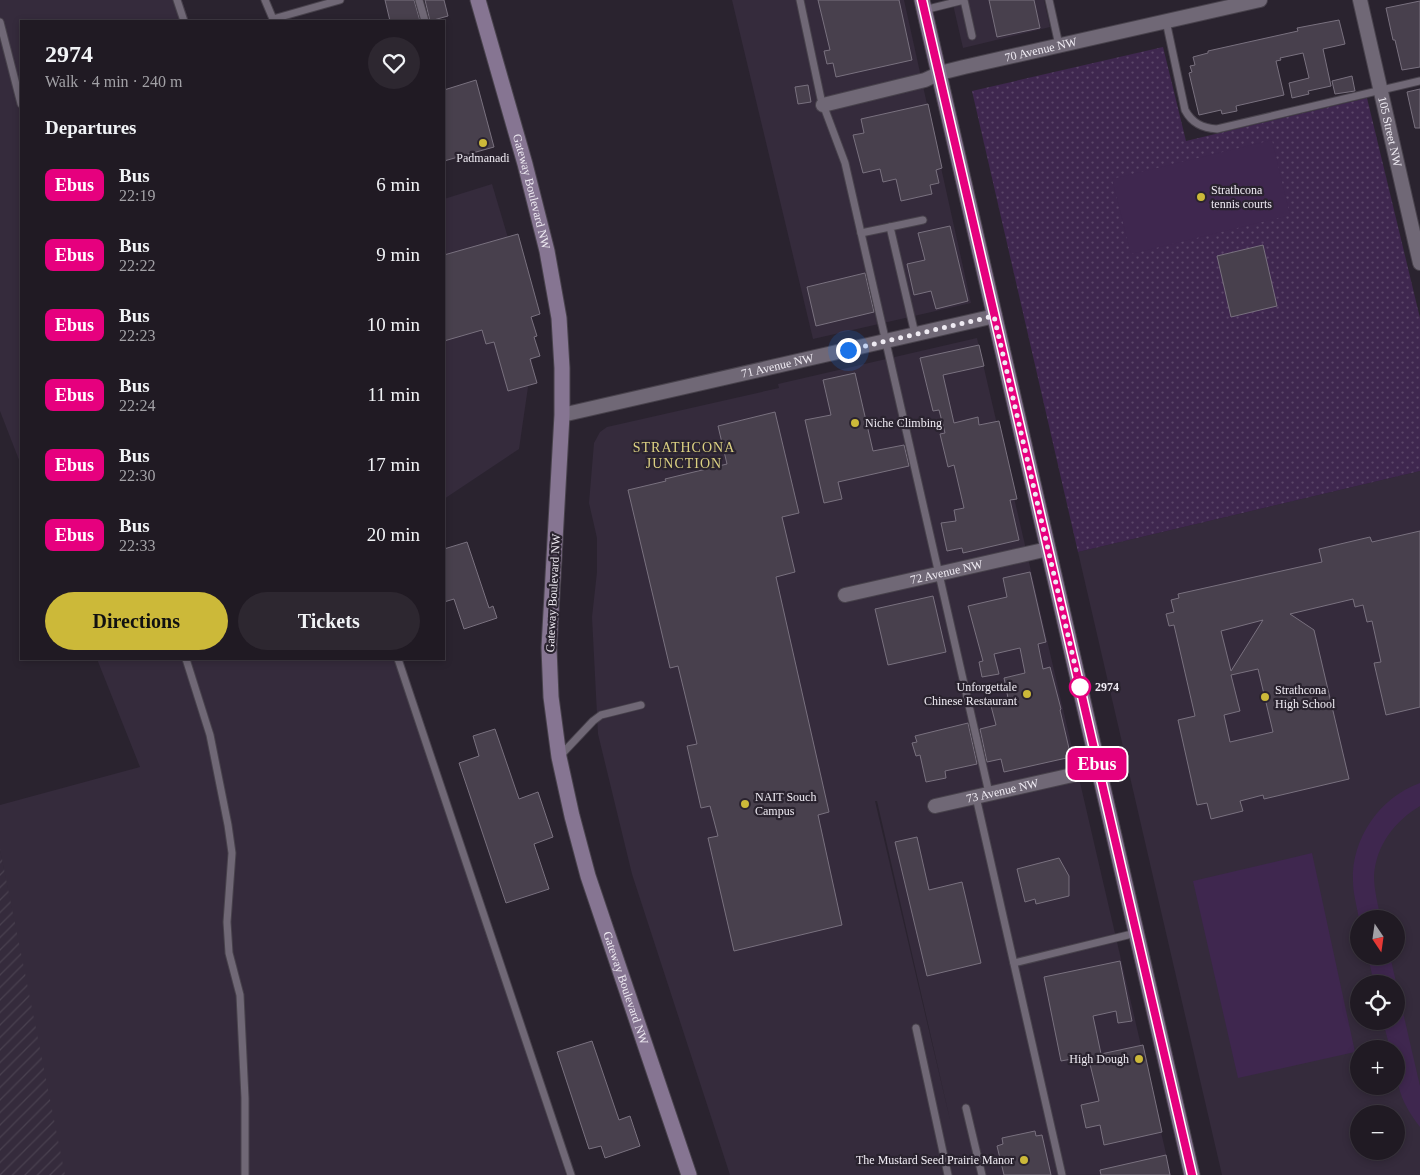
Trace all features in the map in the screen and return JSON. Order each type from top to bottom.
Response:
[{"type":"main road","name":"Gateway Boulevard NW","points":[[478,0],[525,164],[547,251],[559,318],[562,415],[549,648],[551,697],[559,757],[588,876],[689,1175]]},
{"type":"main road","points":[[923,5],[1192,1175]]},
{"type":"street","name":"70 Avenue NW","points":[[824,105],[926,80],[940,73],[1260,0]]},
{"type":"street","name":"105 Street NW","points":[[1360,0],[1380,90],[1414,211],[1420,263]]},
{"type":"street","name":"71 Avenue NW","points":[[562,415],[994,316]]},
{"type":"street","name":"72 Avenue NW","points":[[845,595],[1048,549]]},
{"type":"street","name":"73 Avenue NW","points":[[935,806],[1099,769]]},
{"type":"lane","points":[[177,0],[184,20]]},
{"type":"lane","points":[[265,0],[273,18],[340,0]]},
{"type":"lane","points":[[419,0],[426,20]]},
{"type":"lane","points":[[800,0],[824,105],[845,163],[939,574],[1014,963],[1062,1175]]},
{"type":"lane","points":[[923,5],[964,0],[972,36]]},
{"type":"lane","points":[[1049,0],[1059,45]]},
{"type":"lane","points":[[1166,21],[1185,110],[1189,118],[1206,128],[1217,128],[1420,81]]},
{"type":"lane","points":[[0,22],[20,100]]},
{"type":"lane","points":[[861,233],[923,220]]},
{"type":"lane","points":[[890,227],[915,334]]},
{"type":"lane","points":[[186,660],[210,735],[228,824],[232,854],[226,922],[229,953],[240,995],[245,1098],[244,1175]]},
{"type":"lane","points":[[398,660],[571,1175]]},
{"type":"lane","points":[[559,757],[593,721],[602,715],[641,705]]},
{"type":"lane","points":[[1014,963],[1136,933]]},
{"type":"lane","points":[[916,1028],[948,1175]]},
{"type":"lane","points":[[966,1108],[982,1175]]},
{"type":"shaded area","points":[[0,0],[182,0],[189,20],[20,20],[20,462],[0,411]]},
{"type":"shaded area","points":[[732,0],[904,0],[971,303],[813,339]]},
{"type":"shaded area","points":[[952,0],[1044,0],[1050,27],[963,48]]},
{"type":"shaded area","points":[[1163,47],[1186,141],[1367,98],[1420,318],[1420,471],[1078,552],[972,91]]},
{"type":"shaded area","name":"Strathcona tennis courts","points":[[1272,140],[1290,215],[1131,254],[1112,179]]},
{"type":"shaded area","points":[[492,184],[536,332],[519,449],[445,498],[445,199]]},
{"type":"shaded area","points":[[977,338],[1171,1175],[730,1175],[632,874],[598,734],[592,617],[597,572],[597,538],[589,503],[594,443],[600,432],[607,427],[779,388],[778,384]],"holes":[[[875,801],[877,801],[951,1124]]]},
{"type":"shaded area","name":"Strathcona High School","points":[[1420,471],[1420,1175],[1222,1175],[1078,552]]},
{"type":"shaded area","points":[[97,660],[398,660],[566,1175],[64,1175],[0,850],[0,805],[140,767]]},
{"type":"shaded area","points":[[1420,783],[1420,806],[1403,819],[1388,835],[1379,854],[1374,876],[1379,910],[1357,910],[1353,886],[1354,865],[1363,835],[1381,809],[1392,798]]},
{"type":"shaded area","points":[[0,849],[22,958],[65,1175],[0,1175]]},
{"type":"shaded area","points":[[1312,853],[1352,1040],[1350,1040],[1350,1053],[1238,1078],[1193,881]]},
{"type":"shaded area","points":[[1370,965],[1392,965],[1394,975],[1372,975]]},
{"type":"shaded area","points":[[1405,1021],[1420,1086],[1420,1127],[1407,1108],[1402,1095],[1405,1095],[1405,1040],[1388,1040],[1385,1030],[1405,1030]]},
{"type":"building","points":[[385,0],[414,0],[420,20],[390,20]]},
{"type":"building","points":[[425,0],[444,0],[448,16],[430,20]]},
{"type":"building","points":[[818,0],[899,0],[912,60],[836,77],[833,63],[827,64],[824,51],[830,50]]},
{"type":"building","points":[[989,0],[1034,0],[1040,28],[997,37]]},
{"type":"building","points":[[1420,1],[1420,67],[1402,70],[1386,8]]},
{"type":"building","points":[[1339,20],[1345,44],[1323,49],[1331,86],[1308,91],[1309,94],[1292,98],[1289,83],[1309,78],[1303,53],[1280,58],[1281,60],[1276,61],[1284,95],[1236,106],[1237,111],[1222,114],[1221,110],[1199,115],[1189,73],[1192,72],[1190,66],[1195,65],[1193,57],[1208,53],[1208,51],[1298,31],[1297,28]]},
{"type":"building","points":[[1352,76],[1355,91],[1335,94],[1332,81]]},
{"type":"building","points":[[476,80],[494,147],[445,161],[445,90]]},
{"type":"building","points":[[808,85],[811,102],[798,104],[795,87]]},
{"type":"building","points":[[1420,89],[1420,128],[1415,128],[1407,92]]},
{"type":"building","points":[[928,104],[942,168],[936,170],[939,183],[930,185],[932,194],[901,201],[896,179],[883,182],[880,169],[863,173],[853,135],[864,133],[861,119]]},
{"type":"building","points":[[950,226],[968,301],[936,309],[931,291],[914,295],[907,264],[925,260],[918,233]]},
{"type":"building","points":[[518,234],[540,314],[531,317],[537,336],[534,337],[540,356],[530,359],[537,383],[508,391],[494,342],[486,344],[482,330],[445,341],[445,255]]},
{"type":"building","points":[[1263,245],[1277,306],[1231,317],[1217,256]]},
{"type":"building","points":[[865,273],[874,312],[816,326],[807,287]]},
{"type":"building","points":[[979,345],[984,366],[943,375],[954,423],[978,417],[979,425],[999,421],[1017,499],[1010,500],[1019,540],[963,553],[962,548],[947,551],[941,523],[956,521],[954,510],[964,508],[954,465],[948,467],[940,434],[945,433],[939,410],[933,411],[920,358]]},
{"type":"building","points":[[855,373],[873,451],[904,445],[909,466],[838,482],[842,499],[824,503],[805,420],[831,415],[823,380]]},
{"type":"building","points":[[775,412],[799,513],[782,517],[795,572],[776,577],[829,812],[818,815],[842,925],[734,951],[708,838],[718,836],[710,806],[701,808],[687,746],[697,744],[678,666],[670,668],[628,490],[727,464],[718,426]]},
{"type":"building","points":[[1420,531],[1420,707],[1386,715],[1374,663],[1381,662],[1372,621],[1367,622],[1363,605],[1355,607],[1353,599],[1290,614],[1314,630],[1349,779],[1264,799],[1263,795],[1240,801],[1243,811],[1211,819],[1207,803],[1197,805],[1178,720],[1195,716],[1174,625],[1169,626],[1166,614],[1174,612],[1171,600],[1179,598],[1178,594],[1322,562],[1319,549],[1370,537],[1372,542]],"holes":[[[1263,620],[1231,671],[1221,631]],[[1258,669],[1273,732],[1230,742],[1224,715],[1240,711],[1231,675]]]},
{"type":"building","points":[[467,542],[489,608],[493,606],[497,618],[464,629],[454,599],[445,602],[445,549]]},
{"type":"building","points":[[1030,572],[1046,642],[1038,644],[1043,669],[1050,667],[1071,757],[1004,772],[1001,759],[987,762],[980,729],[996,725],[990,702],[1008,698],[1004,678],[1025,673],[1020,648],[994,654],[999,674],[982,677],[979,662],[983,661],[968,606],[1007,597],[1003,578]]},
{"type":"building","points":[[933,596],[946,652],[888,665],[875,609]]},
{"type":"building","points":[[968,723],[977,764],[945,771],[946,778],[926,782],[920,755],[916,756],[912,743],[917,742],[915,736]]},
{"type":"building","points":[[495,729],[519,799],[538,792],[553,837],[534,844],[549,889],[506,903],[459,763],[479,756],[473,736]]},
{"type":"building","points":[[917,837],[929,890],[962,882],[981,963],[927,976],[895,842]]},
{"type":"building","points":[[1059,858],[1069,876],[1069,896],[1036,904],[1035,899],[1025,902],[1017,869]]},
{"type":"building","points":[[1120,961],[1132,1021],[1118,1023],[1116,1011],[1093,1016],[1101,1054],[1143,1045],[1162,1132],[1104,1145],[1100,1125],[1086,1128],[1081,1105],[1099,1101],[1088,1056],[1061,1061],[1044,977]]},
{"type":"building","points":[[592,1041],[619,1120],[630,1116],[640,1146],[605,1158],[601,1146],[589,1149],[557,1052]]},
{"type":"building","name":"The Mustard Seed Prairie Manor","points":[[1035,1131],[1036,1136],[1042,1135],[1051,1175],[1004,1175],[997,1146],[1003,1144],[1002,1138]]},
{"type":"building","points":[[1166,1155],[1170,1175],[1101,1175],[1100,1170]]},
{"type":"bus line","name":"Ebus","points":[[922,0],[1192,1175]]},
{"type":"place","name":"Padmanadi","points":[[483,143]]},
{"type":"place","name":"Strathcona tennis courts","points":[[1201,197]]},
{"type":"place","name":"Niche Climbing","points":[[855,423]]},
{"type":"place","name":"2974","points":[[1080,687]]},
{"type":"place","name":"Unforgettale Chinese Restaurant","points":[[1027,694]]},
{"type":"place","name":"Strathcona High School","points":[[1265,697]]},
{"type":"place","name":"NAIT Souch Campus","points":[[745,804]]},
{"type":"place","name":"High Dough","points":[[1139,1059]]},
{"type":"place","name":"The Mustard Seed Prairie Manor","points":[[1024,1160]]},
{"type":"district","name":"STRATHCONA JUNCTION","points":[[684,456]]},
{"type":"route","points":[[848,350],[994,316],[1080,687]]}]
